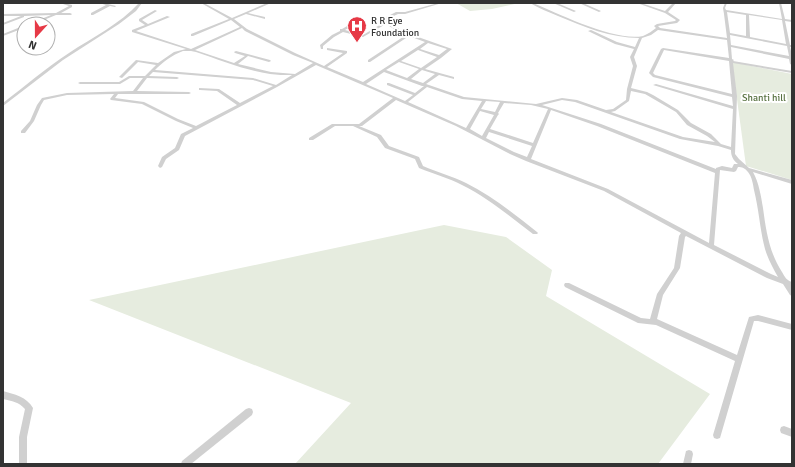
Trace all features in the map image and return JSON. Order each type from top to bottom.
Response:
[{"type":"street","points":[[51,16],[71,6],[61,3]]},
{"type":"street","points":[[100,3],[115,6]]},
{"type":"street","points":[[3,105],[50,68],[137,8],[141,3]]},
{"type":"street","points":[[202,3],[232,19],[242,27],[294,54],[364,83],[468,130],[507,151],[606,190],[684,233],[789,284]]},
{"type":"street","points":[[192,35],[270,3]]},
{"type":"street","points":[[341,30],[362,36],[386,22],[386,18],[397,13],[405,13],[441,3]]},
{"type":"street","points":[[531,3],[590,28],[625,36],[641,37],[652,33],[657,29],[656,26],[658,25],[678,21],[675,16],[638,3]]},
{"type":"street","points":[[552,12],[550,5],[553,3],[575,11]]},
{"type":"street","points":[[580,3],[600,11]]},
{"type":"street","points":[[649,6],[653,3]]},
{"type":"street","points":[[666,12],[675,3]]},
{"type":"street","points":[[726,3],[724,8],[732,61],[735,96],[734,158],[747,168],[753,177],[768,251],[789,284],[792,293]]},
{"type":"street","points":[[780,3],[790,46],[792,64]]},
{"type":"street","points":[[92,14],[109,5]]},
{"type":"street","points":[[147,25],[140,20],[156,11]]},
{"type":"street","points":[[725,11],[792,21]]},
{"type":"street","points":[[245,13],[264,18]]},
{"type":"street","points":[[3,24],[26,14]]},
{"type":"street","points":[[3,15],[70,14]]},
{"type":"street","points":[[747,14],[748,38]]},
{"type":"street","points":[[168,17],[133,31],[234,64],[268,72],[295,75]]},
{"type":"street","points":[[322,48],[321,46],[328,39],[357,22]]},
{"type":"street","points":[[386,22],[397,30],[450,49],[408,79]]},
{"type":"street","points":[[134,92],[152,71],[174,54],[190,50],[242,27]]},
{"type":"street","points":[[590,28],[590,31],[616,43],[636,48]]},
{"type":"street","points":[[657,29],[748,38],[790,46]]},
{"type":"street","points":[[3,35],[16,30]]},
{"type":"street","points":[[369,61],[409,35]]},
{"type":"street","points":[[608,111],[614,110],[628,100],[629,89],[635,66],[632,58],[641,37]]},
{"type":"street","points":[[364,83],[428,42]]},
{"type":"street","points":[[730,46],[791,58]]},
{"type":"street","points":[[325,67],[346,52],[328,49]]},
{"type":"street","points":[[418,49],[440,57]]},
{"type":"street","points":[[735,96],[654,76],[651,73],[663,49],[792,72]]},
{"type":"street","points":[[236,52],[268,61]]},
{"type":"street","points":[[234,64],[248,55]]},
{"type":"street","points":[[121,77],[137,61],[160,64]]},
{"type":"street","points":[[399,61],[422,70],[453,78]]},
{"type":"street","points":[[160,166],[164,158],[177,149],[182,135],[316,64]]},
{"type":"street","points":[[152,71],[253,79],[276,86]]},
{"type":"street","points":[[384,71],[463,98],[536,105],[550,109],[599,125],[718,172]]},
{"type":"street","points":[[406,102],[438,74]]},
{"type":"street","points":[[80,83],[117,83],[129,77],[177,78]]},
{"type":"street","points":[[388,84],[415,94]]},
{"type":"street","points":[[655,85],[735,108]]},
{"type":"street","points":[[200,89],[218,90],[240,105]]},
{"type":"street","points":[[629,89],[646,93],[674,109],[689,124],[709,135],[721,145]]},
{"type":"street","points":[[23,132],[32,121],[39,105],[43,100],[70,93],[189,93]]},
{"type":"street","points":[[116,93],[112,99],[143,103],[196,128]]},
{"type":"street","points":[[311,139],[334,125],[361,125],[396,98]]},
{"type":"street","points":[[536,105],[558,100],[570,100],[608,111],[621,118],[682,138],[721,145],[733,149]]},
{"type":"street","points":[[468,130],[484,101]]},
{"type":"street","points":[[483,138],[502,102]]},
{"type":"street","points":[[528,160],[550,109]]},
{"type":"street","points":[[479,110],[497,114]]},
{"type":"street","points":[[355,126],[379,136],[387,147],[417,158],[421,166],[475,190],[535,233]]},
{"type":"street","points":[[488,130],[534,145]]},
{"type":"street","points":[[711,246],[719,168],[734,170],[736,165],[792,182]]},
{"type":"street","points":[[653,321],[660,294],[677,268],[682,236],[684,233]]},
{"type":"street","points":[[567,285],[640,321],[653,321],[739,359]]},
{"type":"street","points":[[717,435],[751,319],[758,318],[792,327]]},
{"type":"street","points":[[3,395],[17,398],[25,402],[29,408],[23,437],[23,464]]},
{"type":"street","points":[[185,464],[249,412]]},
{"type":"street","points":[[784,430],[792,432]]},
{"type":"street","points":[[687,464],[690,454]]},
{"type":"green space","points":[[456,3],[519,3],[492,9],[470,11]]},
{"type":"green space","name":"Shanti hill","points":[[732,62],[792,74],[792,180],[746,166]]},
{"type":"green space","points":[[444,225],[506,237],[552,270],[546,296],[710,394],[658,464],[295,464],[351,403],[89,300]]},
{"type":"place","name":"R R Eye Foundation","points":[[357,43]]}]
